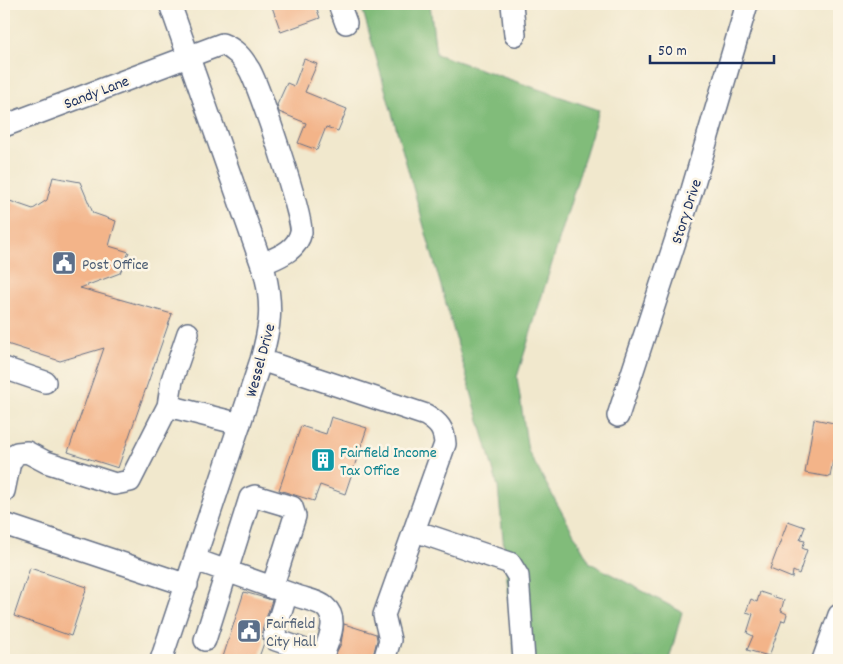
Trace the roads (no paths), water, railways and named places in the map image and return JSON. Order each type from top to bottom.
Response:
[{"type":"street","name":"Wessel Drive","points":[[161,660],[196,560],[261,360],[270,328],[271,310],[270,295],[262,264],[170,4]]},
{"type":"street","points":[[512,4],[515,35]]},
{"type":"street","name":"Story Drive","points":[[618,416],[692,190],[747,4]]},
{"type":"street","name":"Sandy Lane","points":[[4,126],[188,55],[222,44],[235,49],[250,70],[296,201],[301,232],[291,251],[262,264]]},
{"type":"street","points":[[4,491],[10,462],[17,454],[27,452],[46,462],[115,484],[130,481],[168,406],[172,380],[188,333]]},
{"type":"street","points":[[261,360],[426,415],[437,422],[444,432],[444,444],[384,615],[390,640],[384,660]]},
{"type":"street","points":[[4,368],[44,382]]},
{"type":"street","points":[[168,406],[240,424]]},
{"type":"street","points":[[196,560],[226,571],[280,590],[295,516],[292,507],[255,496],[250,498],[226,571],[205,640]]},
{"type":"street","points":[[4,524],[187,584]]},
{"type":"street","points":[[415,531],[510,563],[518,576],[524,660]]},
{"type":"street","points":[[823,660],[839,615]]},
{"type":"place","name":"Post Office","points":[[64,263]]},
{"type":"place","name":"Fairfield Income Tax Office","points":[[323,460]]},
{"type":"place","name":"Fairfield City Hall","points":[[249,631]]}]
